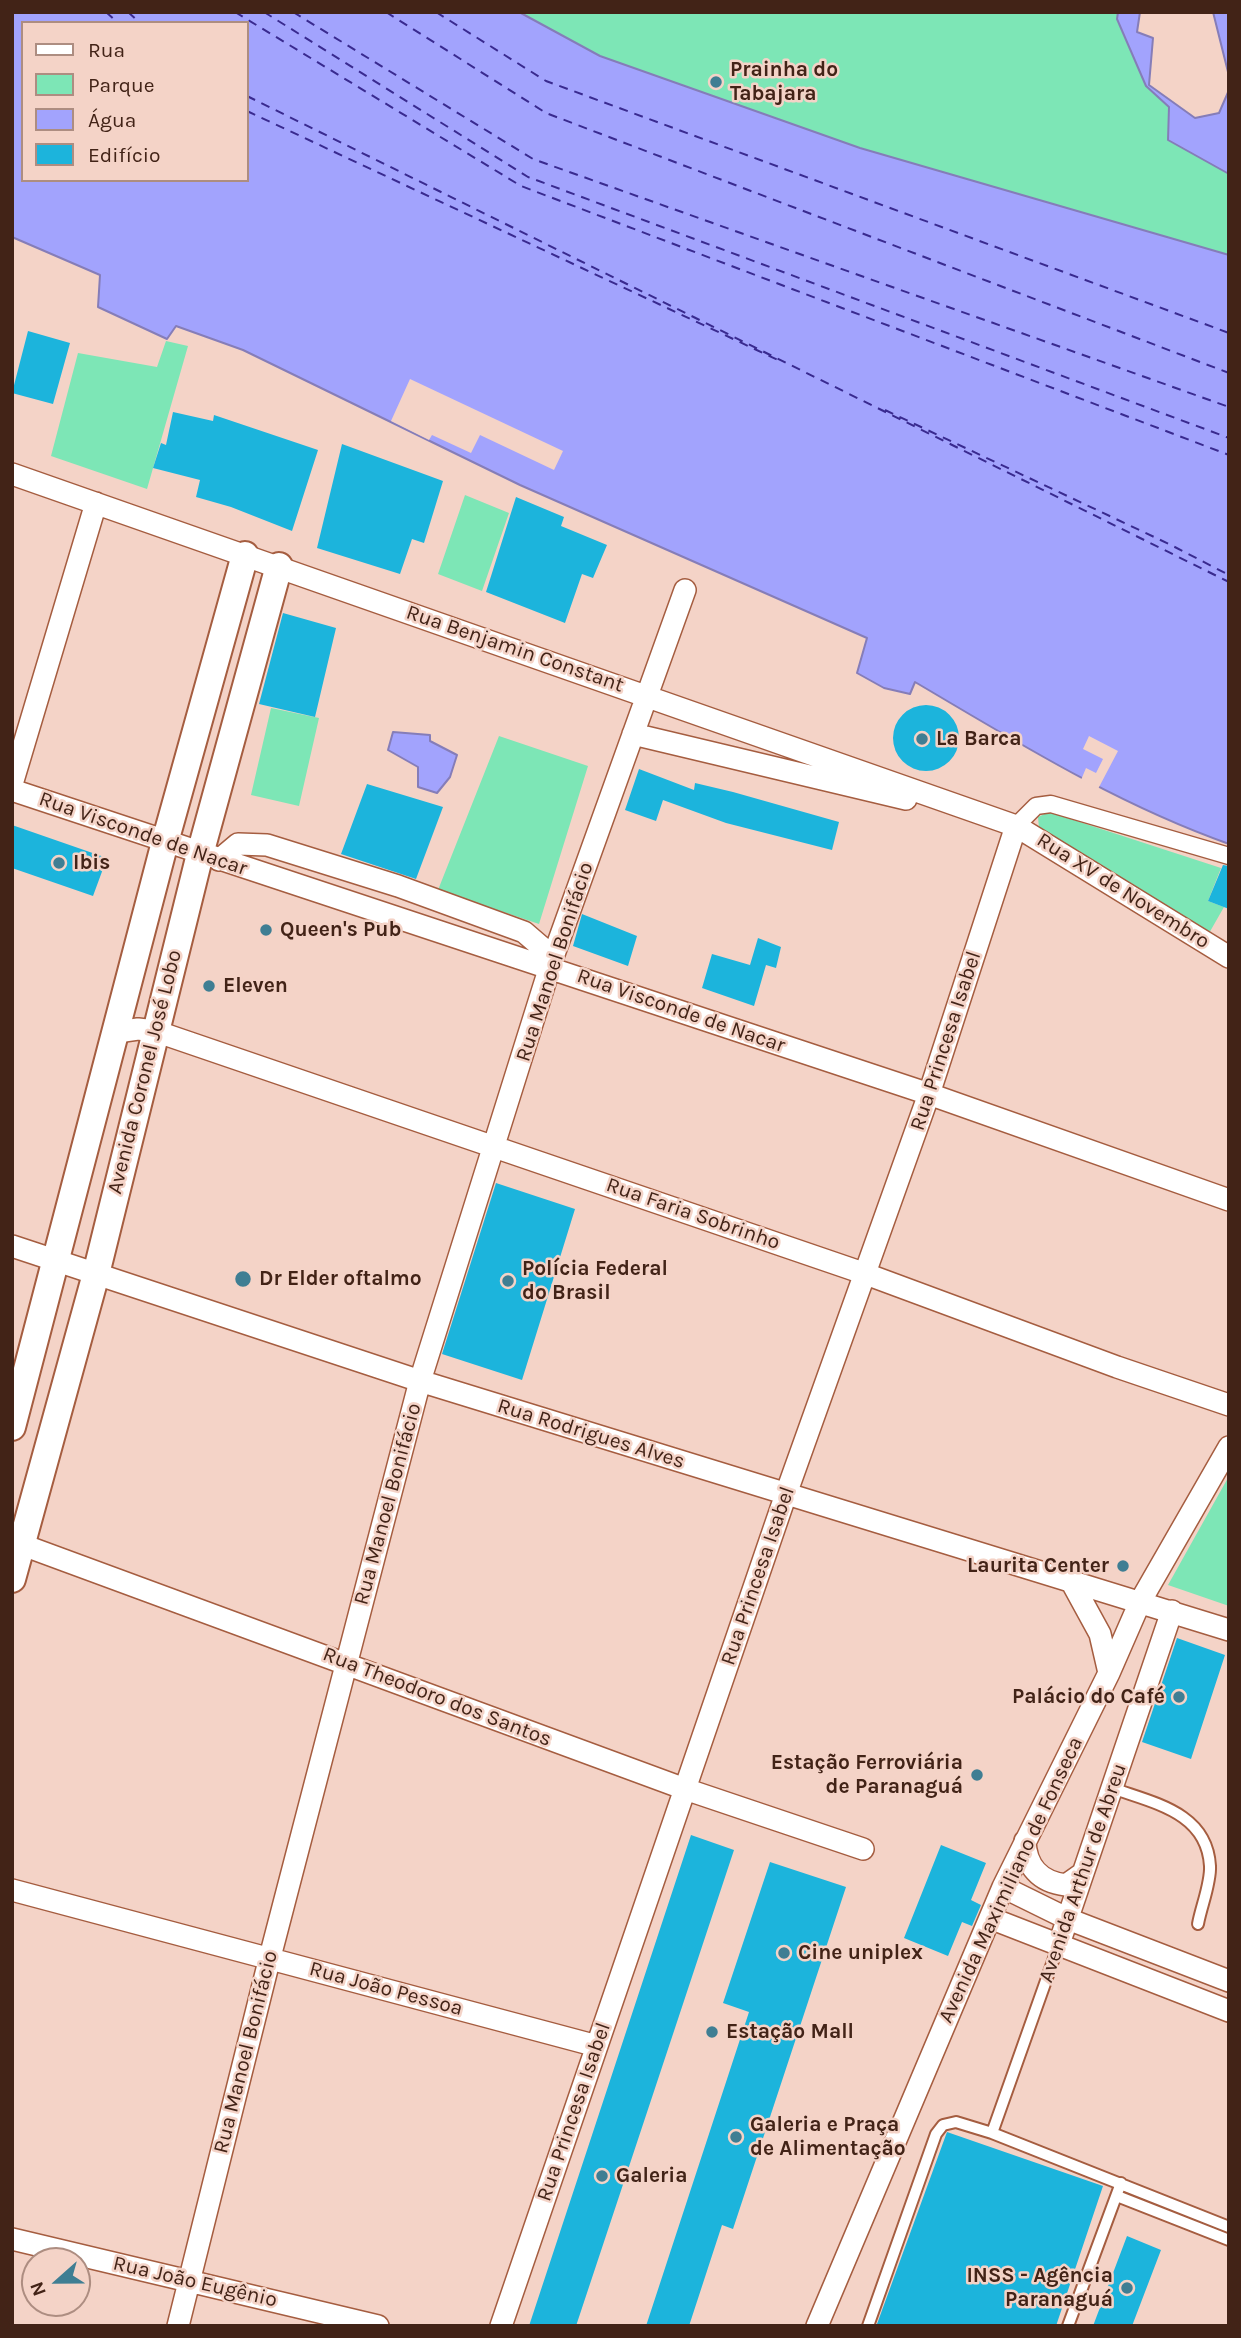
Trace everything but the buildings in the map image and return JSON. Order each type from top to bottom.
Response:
[{"type":"street","name":"Rua Benjamin Constant","points":[[12,474],[1016,826]]},
{"type":"street","points":[[12,784],[96,503]]},
{"type":"street","name":"Avenida Coronel José Lobo","points":[[12,1427],[58,1261],[165,842],[245,555]]},
{"type":"street","name":"Avenida Coronel José Lobo","points":[[12,1579],[17,1542],[96,1274],[155,1031],[210,857],[279,566]]},
{"type":"street","name":"Rua Manoel Bonifácio","points":[[178,2326],[270,1957],[420,1381],[552,962],[685,590]]},
{"type":"street","points":[[633,734],[1016,826],[1030,809],[1051,804],[1229,856]]},
{"type":"street","name":"Rua Visconde de Nacar","points":[[12,790],[210,857],[552,962],[1229,1199]]},
{"type":"street","name":"Rua XV de Novembro","points":[[1016,826],[1229,957]]},
{"type":"street","name":"Rua Princesa Isabel","points":[[501,2326],[786,1494],[929,1094],[1016,826]]},
{"type":"street","points":[[210,857],[238,844],[267,845],[398,886],[524,932],[552,962]]},
{"type":"street","name":"Rua Faria Sobrinho","points":[[117,1032],[138,1029],[155,1031],[495,1145],[866,1274],[1116,1367],[1229,1405]]},
{"type":"street","name":"Rua Rodrigues Alves","points":[[12,1246],[420,1381],[1229,1630]]},
{"type":"street","name":"Avenida Maximiliano de Fonseca","points":[[817,2326],[1003,1887],[1109,1673],[1140,1602],[1229,1447]]},
{"type":"street","name":"Rua Theodoro dos Santos","points":[[17,1542],[685,1789],[863,1849]]},
{"type":"street","points":[[1072,1581],[1100,1634],[1109,1673]]},
{"type":"street","name":"Avenida Arthur de Abreu","points":[[1059,1944],[1172,1611]]},
{"type":"street","points":[[1025,1841],[1027,1863],[1033,1871],[1066,1885],[1083,1873]]},
{"type":"street","points":[[1003,1887],[1068,1919],[1229,1981]]},
{"type":"street","name":"Rua João Pessoa","points":[[12,1890],[597,2046]]},
{"type":"street","points":[[990,1917],[1229,2011]]},
{"type":"street","name":"Rua João Eugênio","points":[[12,2239],[378,2326]]},
{"type":"lane","points":[[1112,1788],[1186,1816],[1199,1830],[1210,1866],[1198,1924]]},
{"type":"lane","name":"Avenida Arthur de Abreu","points":[[992,2133],[1059,1944]]},
{"type":"lane","points":[[869,2326],[936,2134],[943,2124],[956,2122],[992,2133],[1229,2227]]},
{"type":"lane","points":[[1068,2326],[1121,2183]]},
{"type":"lane","points":[[1116,2196],[1229,2240]]},
{"type":"green space","points":[[519,12],[1118,12],[1117,20],[1146,86],[1169,107],[1168,140],[1229,174],[1229,255],[860,148],[600,56]]},
{"type":"green space","points":[[166,341],[188,346],[147,489],[51,456],[78,353],[157,367]]},
{"type":"green space","points":[[465,495],[509,513],[482,591],[438,574]]},
{"type":"green space","points":[[271,708],[319,718],[299,806],[251,795]]},
{"type":"green space","points":[[499,736],[588,766],[539,924],[438,890]]},
{"type":"green space","points":[[1049,812],[1221,868],[1208,901],[1224,907],[1208,935],[1039,828],[1038,817]]},
{"type":"green space","points":[[1229,1476],[1229,1606],[1168,1585]]},
{"type":"water","points":[[12,12],[519,12],[600,56],[860,148],[1229,255],[1229,844],[1107,791],[915,682],[910,694],[884,688],[857,673],[867,638],[520,485],[243,350],[176,326],[167,339],[98,307],[100,275],[12,237]]},
{"type":"water","points":[[1118,12],[1140,12],[1137,32],[1153,38],[1149,85],[1195,118],[1219,113],[1229,90],[1229,174],[1168,140],[1169,107],[1146,86],[1117,19]]},
{"type":"water","points":[[1213,12],[1229,12],[1229,76]]},
{"type":"water","points":[[393,732],[430,735],[430,741],[457,755],[450,777],[437,793],[418,787],[418,767],[388,750]]},
{"type":"pier","points":[[410,379],[563,451],[554,470],[480,435],[471,453],[432,435],[429,440],[391,421]]},
{"type":"pier","points":[[1089,736],[1118,751],[1098,789],[1081,780],[1086,768],[1096,773],[1103,759],[1083,749]]},
{"type":"ferry route","points":[[106,12],[116,21]]},
{"type":"ferry route","points":[[128,12],[138,21]]},
{"type":"ferry route","points":[[235,12],[521,186],[1229,455]]},
{"type":"ferry route","points":[[264,12],[528,177],[1229,438]]},
{"type":"ferry route","points":[[293,12],[533,159],[1229,407]]},
{"type":"ferry route","points":[[386,12],[546,113],[1229,373]]},
{"type":"ferry route","points":[[436,12],[546,81],[1229,333]]},
{"type":"ferry route","points":[[248,96],[1229,582]]},
{"type":"ferry route","points":[[248,111],[778,360]]},
{"type":"ferry route","points":[[885,410],[1229,575]]},
{"type":"place","name":"Prainha do Tabajara","points":[[716,82]]},
{"type":"place","name":"La Barca","points":[[922,739]]},
{"type":"place","name":"Ibis","points":[[59,863]]},
{"type":"place","name":"Queen's Pub","points":[[266,930]]},
{"type":"place","name":"Eleven","points":[[209,986]]},
{"type":"place","name":"Dr Elder oftalmo","points":[[243,1279]]},
{"type":"place","name":"Polícia Federal do Brasil","points":[[508,1281]]},
{"type":"place","name":"Laurita Center","points":[[1123,1566]]},
{"type":"place","name":"Palácio do Café","points":[[1179,1697]]},
{"type":"place","name":"Estação Ferroviária de Paranaguá","points":[[977,1775]]},
{"type":"place","name":"Cine uniplex","points":[[784,1953]]},
{"type":"place","name":"Estação Mall","points":[[712,2032]]},
{"type":"place","name":"Galeria e Praça de Alimentação","points":[[736,2137]]},
{"type":"place","name":"Galeria","points":[[602,2176]]},
{"type":"place","name":"INSS - Agência Paranaguá","points":[[1127,2288]]}]
